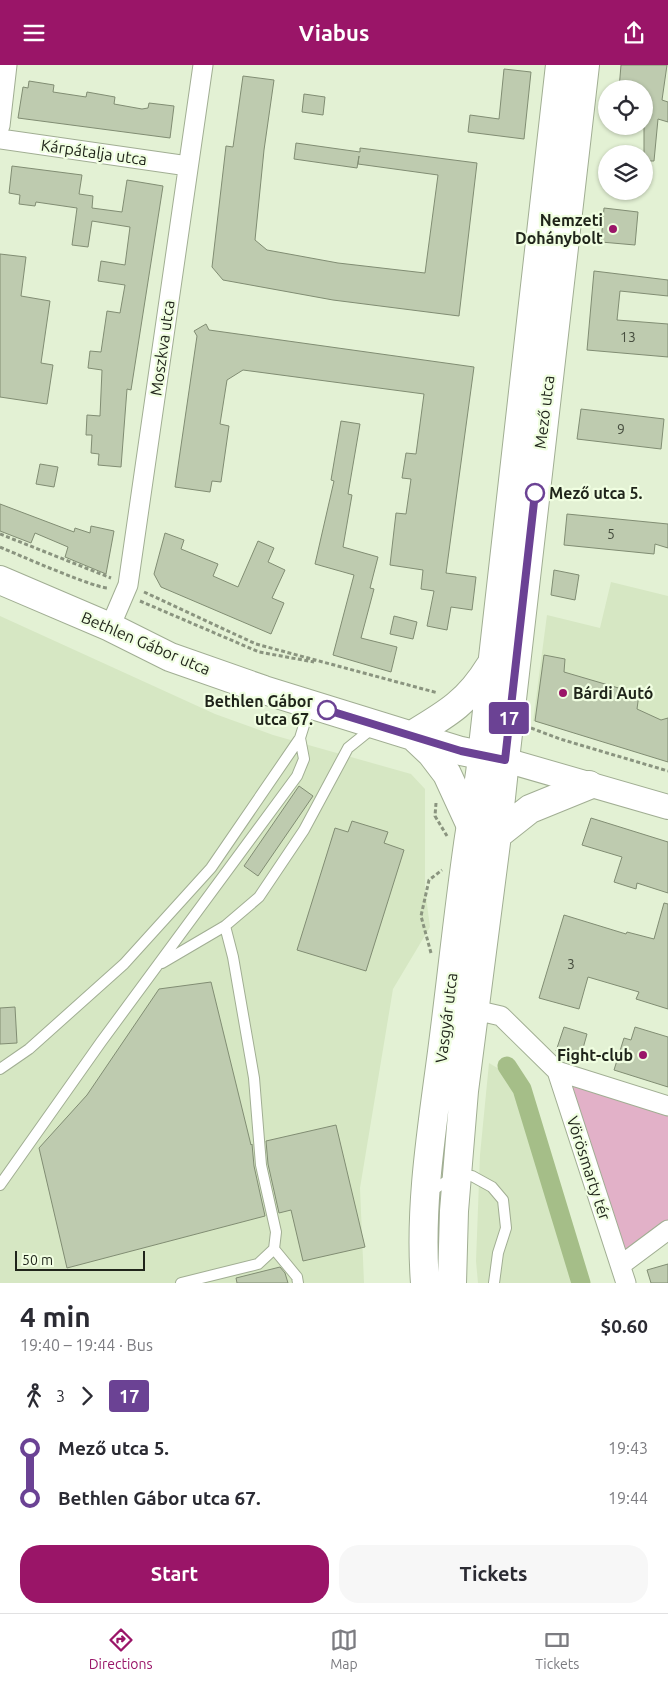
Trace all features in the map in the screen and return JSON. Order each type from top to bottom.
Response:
[{"type":"main road","name":"Mező utca","points":[[493,757],[491,665],[560,65]]},
{"type":"main road","name":"Mező utca","points":[[493,757],[584,65]]},
{"type":"main road","name":"Bethlen Gábor utca","points":[[0,580],[110,627],[170,657],[310,705],[493,757]]},
{"type":"main road","points":[[470,824],[447,774],[431,753],[412,735],[461,704],[481,681],[491,665]]},
{"type":"main road","name":"Vasgyár utca","points":[[425,1283],[425,1195],[446,1007],[470,824],[480,785],[493,757]]},
{"type":"main road","name":"Vasgyár utca","points":[[452,1283],[456,1175],[464,1091],[498,835],[493,757]]},
{"type":"main road","points":[[498,835],[530,809],[588,785]]},
{"type":"street","points":[[0,126],[7,65]]},
{"type":"street","name":"Moszkva utca","points":[[110,627],[127,590],[203,65]]},
{"type":"street","name":"Kárpátalja utca","points":[[0,139],[188,166]]},
{"type":"street","name":"Bethlen Gábor utca","points":[[493,757],[668,807]]},
{"type":"street","name":"Vörösmarty tér","points":[[475,1010],[501,1016],[557,1071],[668,1106]]},
{"type":"street","name":"Vörösmarty tér","points":[[557,1071],[626,1283]]},
{"type":"street","points":[[621,1265],[668,1230]]},
{"type":"lane","points":[[0,1069],[29,1049],[124,964],[211,869],[300,737],[310,705]]},
{"type":"lane","points":[[156,967],[225,926],[259,897],[304,830],[348,749],[377,725]]},
{"type":"lane","points":[[0,1185],[156,967],[297,776],[302,768],[304,759],[300,737]]},
{"type":"lane","points":[[181,1283],[258,1264],[274,1249],[276,1232],[261,1165],[254,1078],[233,957],[225,926]]},
{"type":"lane","points":[[425,1195],[456,1175],[476,1177],[492,1187],[502,1200],[506,1228],[498,1253],[494,1283]]},
{"type":"lane","points":[[274,1249],[297,1277],[298,1283]]},
{"type":"path","points":[[0,534],[127,590],[259,652],[322,663]]},
{"type":"path","points":[[0,547],[72,575],[91,585],[103,589],[127,590],[256,644],[441,694]]},
{"type":"path","points":[[543,731],[560,739],[668,771]]},
{"type":"path","points":[[449,781],[442,787],[435,805],[435,816],[450,841]]},
{"type":"path","points":[[433,963],[421,917],[429,880],[446,866]]},
{"type":"shaded area","points":[[611,582],[668,596],[668,759],[533,721],[547,615],[600,628]]},
{"type":"shaded area","points":[[0,616],[215,714],[273,735],[411,774],[425,789],[425,889],[430,927],[393,989],[360,1188],[364,1283],[0,1283]]},
{"type":"shaded area","points":[[489,1063],[511,1076],[576,1283],[478,1283],[476,1261],[480,1155]]},
{"type":"shaded area","points":[[557,1071],[668,1106],[668,1230],[621,1265]]},
{"type":"building","points":[[621,65],[667,65],[662,100],[668,102],[668,122],[658,119],[654,161],[653,145],[644,145],[644,135],[653,135],[653,80],[620,80]]},
{"type":"building","points":[[504,69],[531,72],[524,139],[468,132],[470,115],[499,119]]},
{"type":"building","points":[[243,76],[274,80],[264,150],[255,240],[267,250],[338,263],[425,273],[438,175],[358,164],[359,156],[357,168],[294,159],[296,143],[360,152],[360,148],[477,163],[459,316],[333,300],[223,280],[212,267],[226,146],[233,147]]},
{"type":"building","points":[[29,81],[54,85],[53,92],[86,97],[87,92],[115,97],[114,104],[142,109],[148,108],[149,103],[174,106],[170,138],[18,118],[23,87],[28,88]]},
{"type":"building","points":[[304,94],[325,97],[323,115],[302,112]]},
{"type":"building","points":[[12,166],[82,175],[79,194],[93,196],[92,208],[122,212],[127,180],[163,186],[131,390],[127,389],[121,467],[98,465],[99,454],[91,453],[92,435],[86,435],[87,415],[100,416],[102,370],[88,368],[90,351],[101,352],[107,311],[120,313],[125,285],[98,281],[101,261],[125,265],[130,227],[92,221],[88,247],[72,245],[77,208],[36,202],[35,206],[19,204],[20,195],[9,193]]},
{"type":"building","points":[[604,208],[638,212],[635,245],[601,242]]},
{"type":"building","points":[[0,254],[26,257],[21,296],[50,301],[41,363],[53,365],[47,404],[0,397]]},
{"type":"building","points":[[594,271],[668,280],[668,296],[620,291],[617,320],[668,324],[668,357],[587,350]]},
{"type":"building","points":[[206,324],[209,330],[474,367],[446,573],[476,577],[472,610],[451,607],[447,630],[427,626],[434,591],[421,589],[423,570],[390,565],[396,513],[406,514],[411,479],[402,478],[406,453],[416,454],[424,394],[243,370],[227,380],[220,424],[229,426],[221,482],[212,481],[210,492],[175,487],[197,336],[194,331]]},
{"type":"building","points":[[581,409],[664,419],[661,449],[577,439]]},
{"type":"building","points":[[341,421],[360,424],[348,494],[352,495],[343,547],[378,557],[370,588],[374,589],[361,638],[397,647],[391,672],[333,655],[354,575],[315,564],[334,481],[331,480]]},
{"type":"building","points":[[40,464],[58,467],[54,487],[36,484]]},
{"type":"building","points":[[0,504],[74,532],[75,528],[90,533],[91,526],[114,531],[106,574],[65,557],[68,547],[35,533],[31,543],[0,531]]},
{"type":"building","points":[[567,514],[668,524],[668,548],[655,544],[654,554],[564,545]]},
{"type":"building","points":[[165,533],[184,540],[181,549],[218,564],[213,576],[238,587],[258,541],[274,548],[268,562],[285,570],[272,598],[284,603],[271,634],[161,587],[154,574]]},
{"type":"building","points":[[554,570],[579,575],[575,600],[551,595]]},
{"type":"building","points":[[394,616],[417,622],[413,639],[390,634]]},
{"type":"building","points":[[544,655],[565,659],[564,672],[639,694],[637,709],[661,720],[668,718],[668,762],[535,721]]},
{"type":"building","points":[[299,786],[313,796],[258,876],[244,866]]},
{"type":"building","points":[[591,818],[668,842],[668,893],[637,883],[636,889],[614,882],[622,857],[582,845]]},
{"type":"building","points":[[352,821],[388,832],[384,843],[404,850],[366,971],[297,950],[335,828],[348,832]]},
{"type":"building","points":[[664,903],[668,904],[668,1009],[636,999],[639,992],[588,977],[579,1009],[539,998],[564,915],[626,934],[627,932],[654,939]]},
{"type":"building","points":[[211,982],[252,1144],[254,1166],[265,1216],[67,1268],[39,1148],[87,1095],[159,989]]},
{"type":"building","points":[[15,1007],[17,1043],[0,1044],[0,1008]]},
{"type":"building","points":[[564,1027],[587,1034],[580,1059],[556,1051]]},
{"type":"building","name":"Fight-club","points":[[635,1027],[668,1037],[668,1087],[614,1070],[624,1038],[631,1040]]},
{"type":"building","points":[[336,1125],[365,1247],[303,1261],[291,1210],[279,1213],[268,1164],[266,1141]]},
{"type":"building","points":[[668,1264],[668,1283],[651,1283],[647,1270]]},
{"type":"building","points":[[280,1267],[285,1273],[288,1283],[237,1283],[236,1278]]},
{"type":"waterway","points":[[507,1066],[522,1089],[581,1283]]},
{"type":"bus line","name":"17","points":[[327,710],[461,751],[505,760],[535,493]]},
{"type":"place","name":"Nemzeti Dohánybolt","points":[[613,229]]},
{"type":"place","name":"Mező utca 5.","points":[[535,493]]},
{"type":"place","name":"Bárdi Autó","points":[[563,693]]},
{"type":"place","name":"Bethlen Gábor utca 67.","points":[[327,710]]},
{"type":"place","name":"Fight-club","points":[[643,1055]]}]
